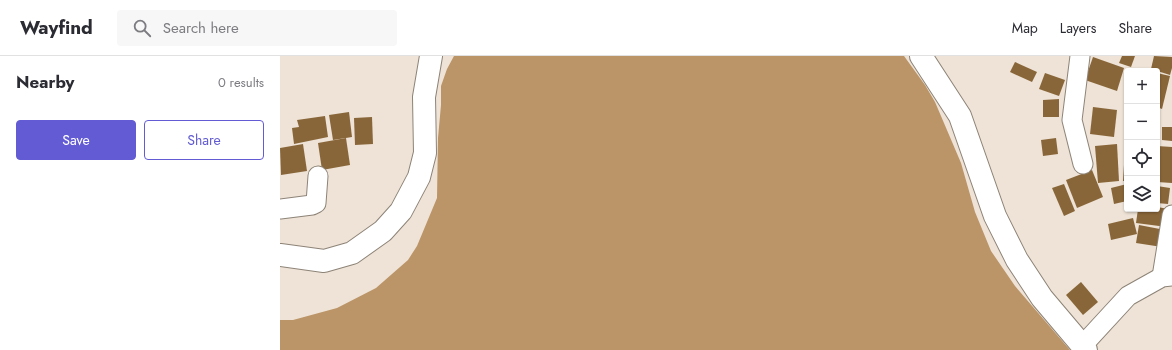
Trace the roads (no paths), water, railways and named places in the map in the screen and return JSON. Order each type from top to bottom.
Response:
[{"type":"main road","points":[[280,254],[324,261],[352,253],[383,231],[401,211],[419,176],[424,153],[424,97],[431,56]]},
{"type":"main road","points":[[921,56],[960,116],[995,216],[1017,260],[1042,298],[1084,348]]},
{"type":"street","points":[[1080,56],[1072,120],[1083,164]]},
{"type":"street","points":[[280,209],[312,205],[316,203],[318,176]]},
{"type":"street","points":[[1084,348],[1128,296],[1167,277],[1172,215]]}]
